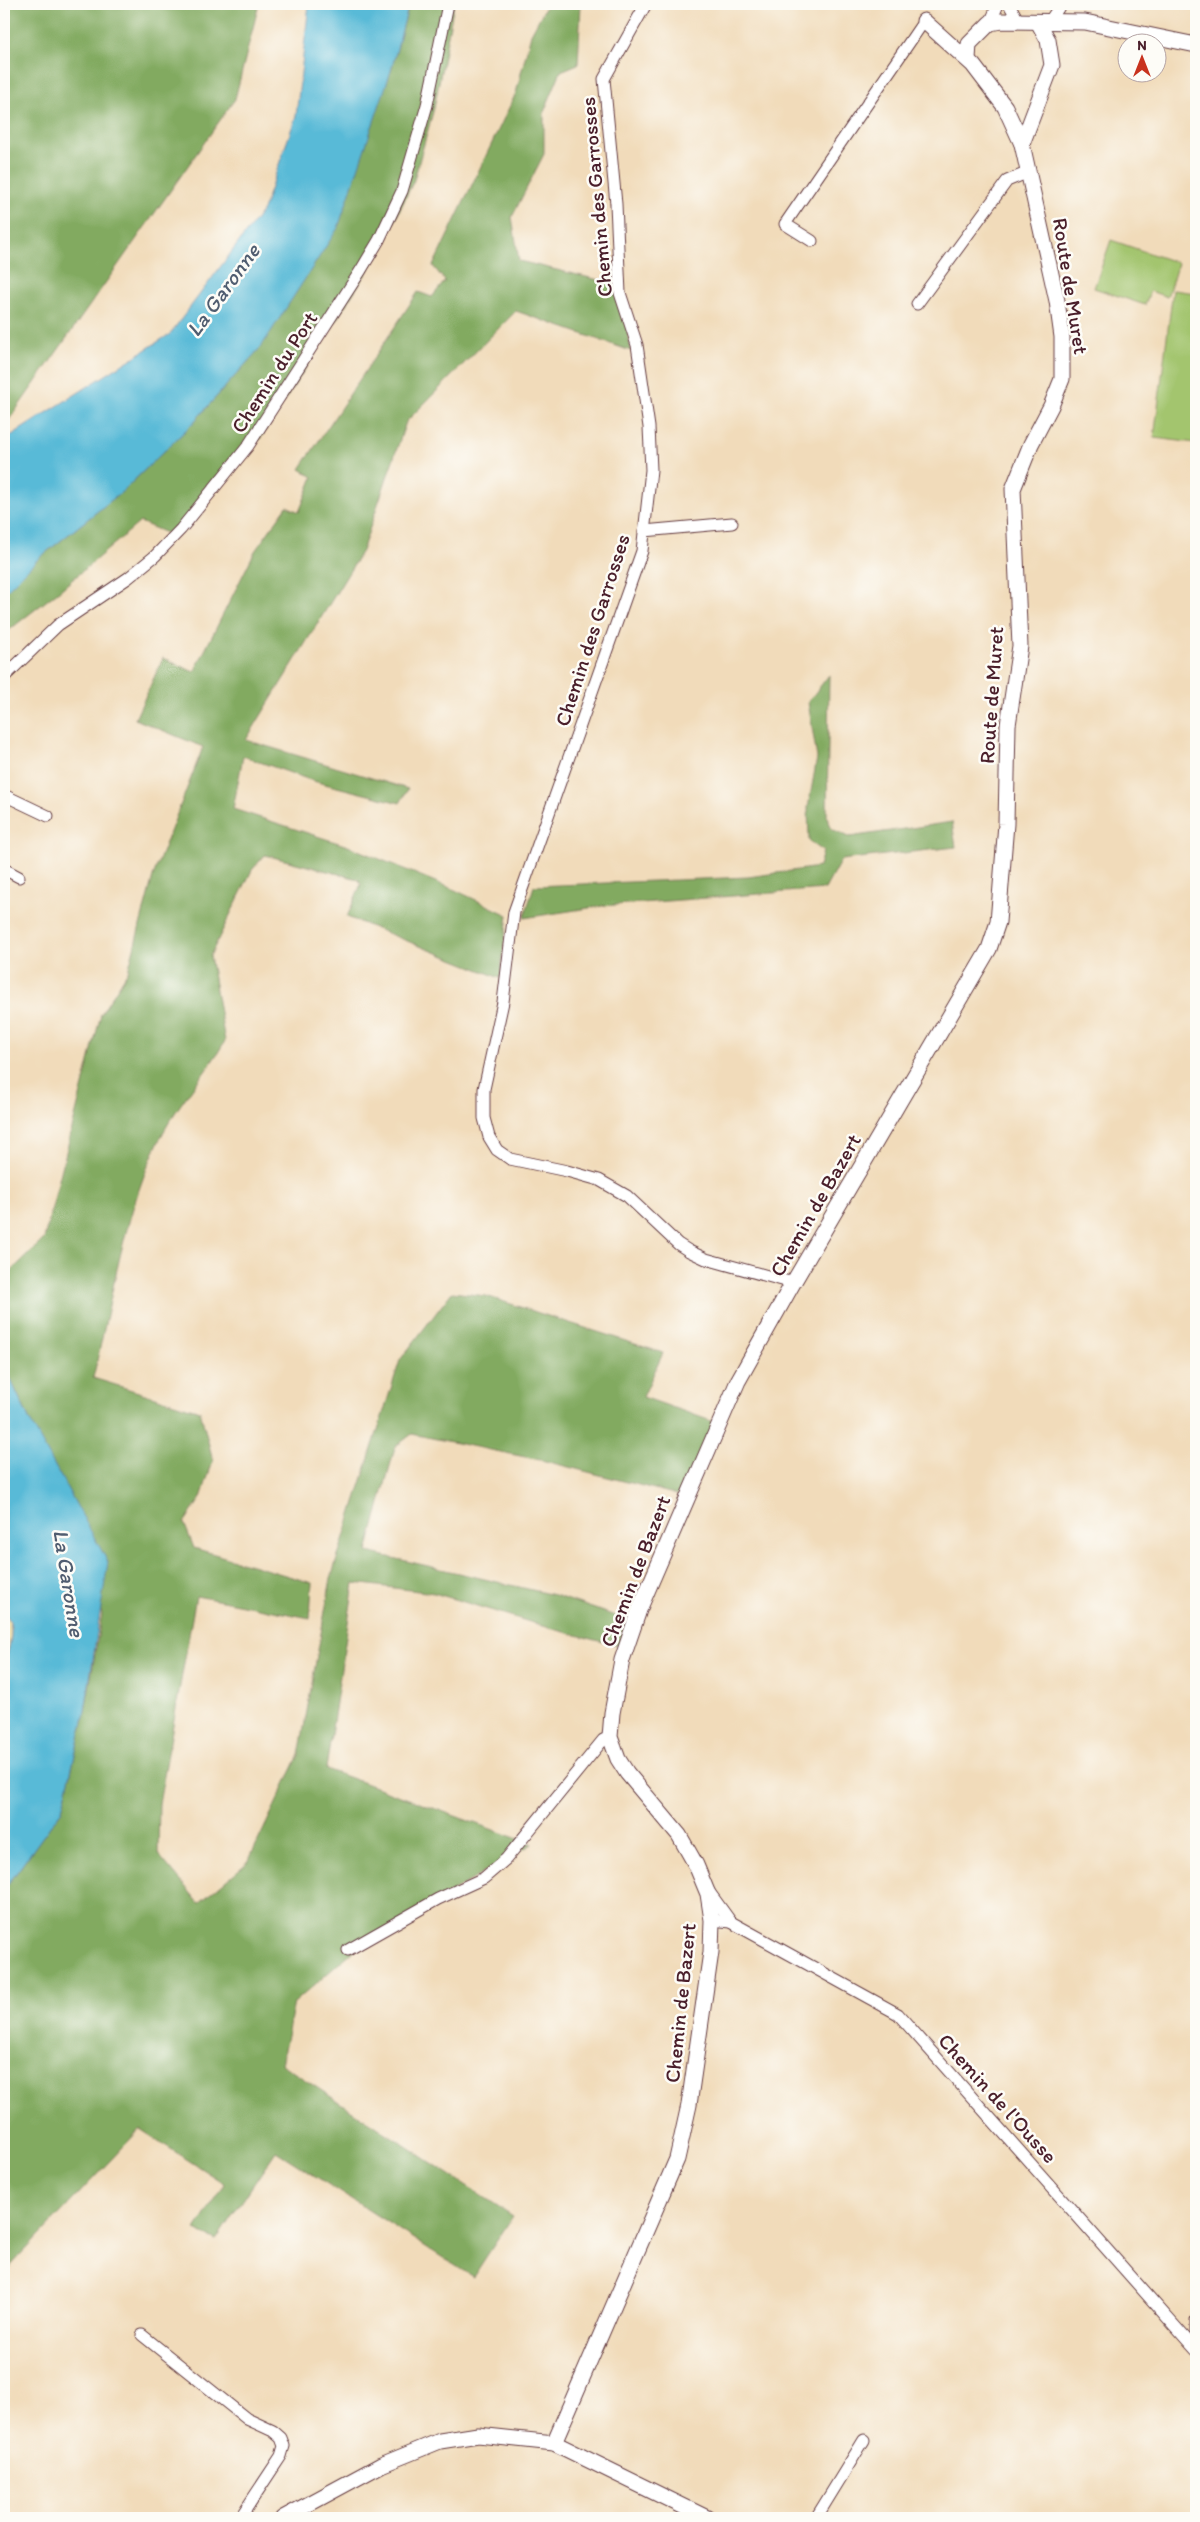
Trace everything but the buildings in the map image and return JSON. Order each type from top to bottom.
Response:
[{"type":"street","name":"Chemin du Port","points":[[4,677],[58,626],[128,578],[155,556],[181,529],[248,446],[361,270],[379,240],[402,191],[427,105],[448,4]]},
{"type":"street","name":"Chemin des Garrosses","points":[[646,4],[604,78],[616,194],[620,293],[637,345],[649,427],[651,470],[642,551],[514,912],[503,1002],[484,1089],[484,1118],[488,1137],[497,1150],[510,1159],[599,1180],[627,1196],[678,1244],[689,1251],[706,1258],[793,1283]]},
{"type":"street","points":[[1022,144],[1052,65],[1048,40],[1050,22],[1061,4]]},
{"type":"street","points":[[812,241],[785,224],[924,21],[963,46],[999,12],[1019,22],[1084,22],[1196,45]]},
{"type":"street","points":[[1048,40],[1050,22]]},
{"type":"street","name":"Route de Muret","points":[[963,46],[968,59],[1005,107],[1022,144],[1057,301],[1064,361],[1062,379],[1051,406],[1030,444],[1013,489],[1020,646],[1008,725],[1006,824]]},
{"type":"street","points":[[1013,124],[1031,121]]},
{"type":"street","points":[[917,304],[1006,181],[1029,172]]},
{"type":"street","points":[[644,531],[732,524]]},
{"type":"street","points":[[4,795],[48,816]]},
{"type":"street","name":"Chemin de Bazert","points":[[554,2443],[677,2159],[689,2105],[705,2004],[712,1920],[706,1888],[696,1865],[679,1835],[627,1773],[618,1758],[610,1737],[612,1713],[622,1660],[639,1610],[738,1381],[793,1283],[990,949],[998,922],[1006,824]]},
{"type":"street","points":[[4,869],[19,876]]},
{"type":"street","points":[[348,1950],[438,1899],[484,1878],[506,1860],[602,1740],[610,1737]]},
{"type":"street","name":"Chemin de l'Ousse","points":[[706,1888],[731,1922]]},
{"type":"street","name":"Chemin de l'Ousse","points":[[712,1920],[731,1922],[898,2014],[1196,2350]]},
{"type":"street","points":[[1196,2320],[1196,2331]]},
{"type":"street","points":[[142,2335],[247,2419],[273,2431],[281,2438],[284,2446],[281,2456],[240,2518]]},
{"type":"street","points":[[283,2518],[381,2465],[440,2441],[478,2435],[554,2443],[707,2518]]},
{"type":"street","points":[[816,2518],[864,2440]]},
{"type":"green space","points":[[4,4],[259,4],[235,99],[4,427],[4,237],[6,233],[4,230]]},
{"type":"green space","points":[[409,4],[454,4],[434,108],[414,180],[381,250],[260,439],[211,487],[171,535],[140,522],[59,591],[4,634],[4,593],[39,558],[123,491],[191,425],[261,347],[391,71]]},
{"type":"green space","points":[[547,4],[581,4],[578,64],[561,71],[544,112],[544,154],[512,217],[519,261],[620,285],[631,351],[516,311],[406,422],[362,551],[246,740],[408,789],[400,803],[313,781],[243,756],[233,809],[348,846],[455,890],[508,915],[500,978],[347,917],[361,884],[358,879],[265,855],[252,870],[210,956],[225,1041],[163,1133],[138,1191],[121,1253],[93,1378],[200,1411],[213,1460],[201,1498],[184,1523],[194,1548],[312,1583],[310,1618],[196,1596],[159,1804],[158,1854],[199,1903],[248,1862],[299,1755],[331,1578],[400,1360],[452,1292],[486,1296],[663,1353],[643,1397],[717,1423],[678,1495],[545,1461],[412,1434],[395,1447],[367,1552],[554,1595],[627,1620],[619,1646],[553,1629],[434,1593],[354,1583],[326,1769],[532,1844],[353,1951],[294,2003],[281,2064],[513,2216],[473,2277],[276,2151],[216,2240],[195,2230],[225,2184],[140,2129],[4,2273],[4,1890],[62,1810],[84,1717],[102,1614],[29,1419],[4,1365],[4,1270],[11,1271],[44,1239],[101,1014],[128,971],[153,876],[203,747],[135,719],[163,658],[194,672],[255,551],[287,506],[299,512],[313,477],[300,469],[418,292],[432,297],[445,281],[433,266],[516,93],[531,34]]},
{"type":"green space","points":[[1111,240],[1178,263],[1167,297],[1150,291],[1145,305],[1094,288]]},
{"type":"green space","points":[[1173,290],[1196,293],[1196,443],[1154,438]]},
{"type":"green space","points":[[829,675],[827,817],[832,829],[849,837],[952,822],[956,847],[841,860],[825,889],[602,906],[524,918],[534,886],[748,877],[819,867],[823,851],[809,841],[808,808],[817,758],[808,702]]},
{"type":"sand","points":[[4,1613],[10,1625],[11,1638],[4,1666]]},
{"type":"water","name":"La Garonne","points":[[309,4],[409,4],[391,71],[338,228],[261,347],[191,425],[123,491],[39,558],[4,593],[4,440],[170,334],[263,210],[296,116]]},
{"type":"water","name":"La Garonne","points":[[4,1365],[29,1419],[108,1562],[84,1717],[62,1810],[4,1890],[4,1666],[11,1631],[8,1618],[4,1613]]}]
